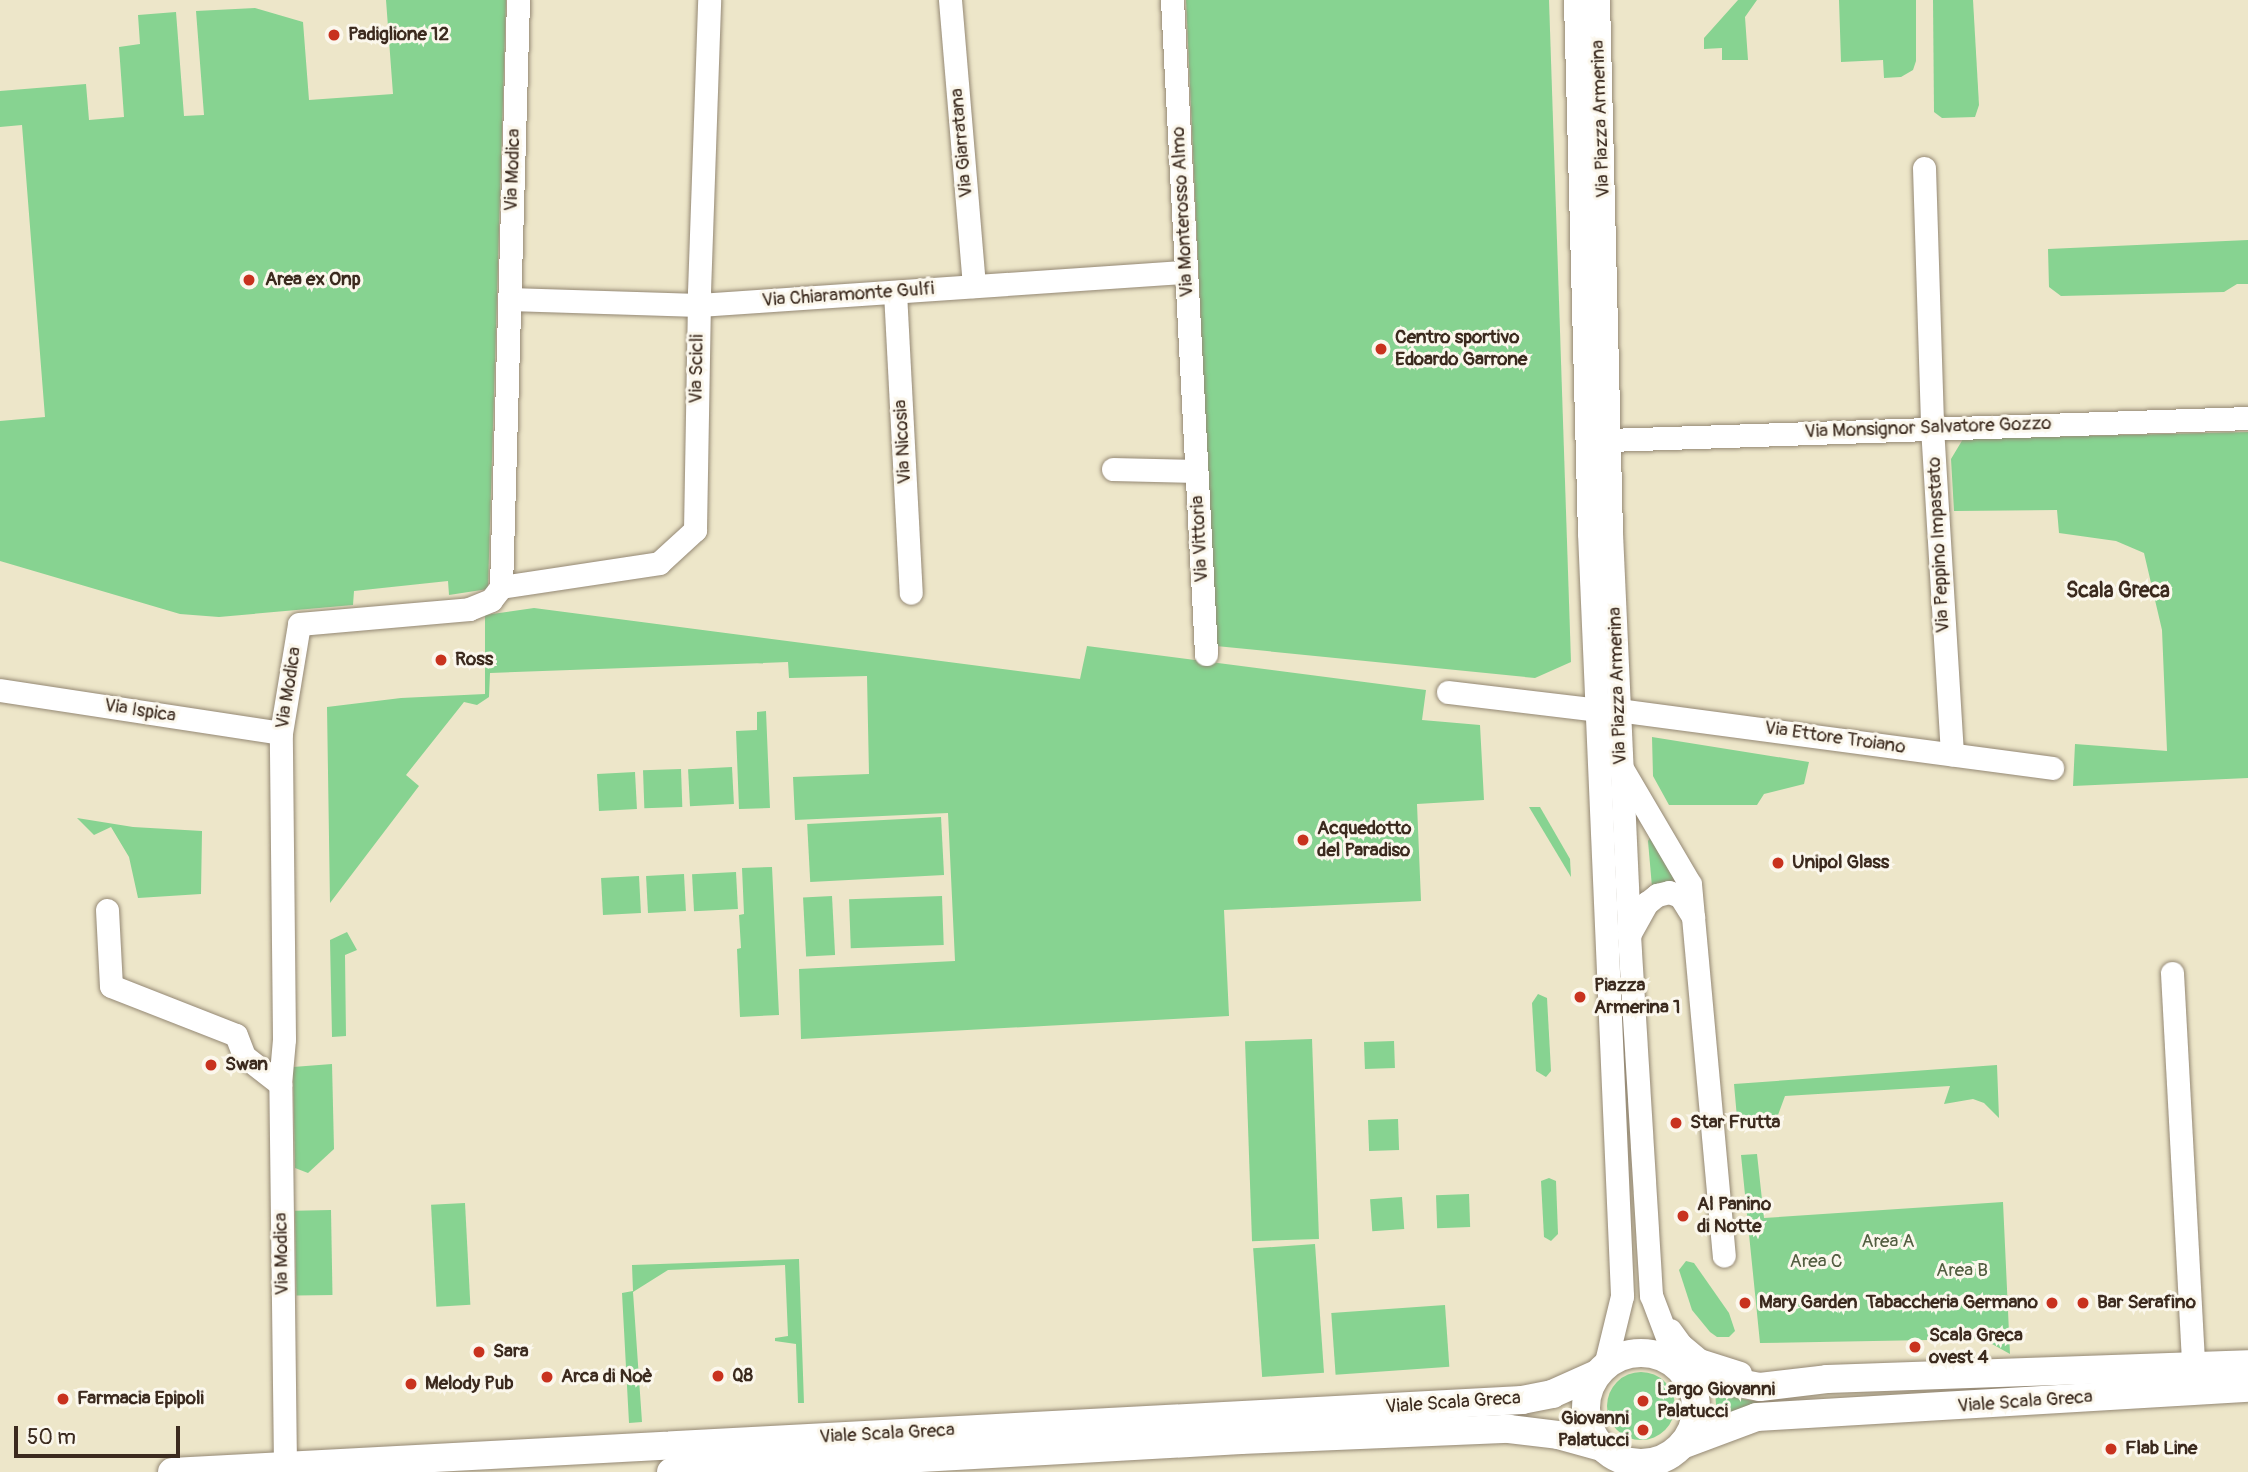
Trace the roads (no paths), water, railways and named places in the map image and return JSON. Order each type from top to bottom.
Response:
[{"type":"main road","points":[[1647,1352],[1680,1369],[1695,1396],[1696,1409],[1689,1435],[1676,1456],[1642,1464],[1608,1457],[1588,1425],[1586,1412],[1586,1398],[1601,1370],[1624,1355],[1647,1352]]},
{"type":"main road","name":"Viale Scala Greca","points":[[1680,1369],[1760,1387],[1827,1379],[2248,1364]]},
{"type":"main road","name":"Viale Scala Greca","points":[[173,1472],[1522,1400],[1552,1394],[1601,1370]]},
{"type":"main road","name":"Viale Scala Greca","points":[[1676,1456],[1757,1417],[2248,1388]]},
{"type":"main road","name":"Viale Scala Greca","points":[[671,1472],[1227,1441],[1509,1429],[1558,1435],[1608,1457]]},
{"type":"street","name":"Via Modica","points":[[285,1466],[280,1084],[284,1039],[281,733],[299,624],[470,609],[491,600],[501,587],[518,0]]},
{"type":"street","name":"Via Scicli","points":[[501,587],[660,563],[695,530],[709,0]]},
{"type":"street","name":"Via Giarratana","points":[[950,0],[974,286]]},
{"type":"street","name":"Via Monterosso Almo","points":[[1172,0],[1193,424]]},
{"type":"street","name":"Via Piazza Armerina","points":[[1575,0],[1589,519],[1608,710],[1621,767],[1651,1295],[1680,1369]]},
{"type":"street","name":"Via Piazza Armerina","points":[[1598,0],[1609,440],[1608,710],[1622,1296],[1621,1310],[1601,1370]]},
{"type":"street","name":"Via Peppino Impastato","points":[[1924,168],[1933,427],[1952,754]]},
{"type":"street","name":"Via Chiaramonte Gulfi","points":[[509,299],[699,305],[1186,272]]},
{"type":"street","name":"Via Nicosia","points":[[895,292],[911,593]]},
{"type":"street","name":"Via Monsignor Salvatore Gozzo","points":[[1609,440],[2248,418]]},
{"type":"street","name":"Via Vittoria","points":[[1193,424],[1206,654]]},
{"type":"street","points":[[1113,469],[1196,471]]},
{"type":"street","name":"Via Ispica","points":[[0,690],[281,733]]},
{"type":"street","name":"Via Ettore Troiano","points":[[1448,692],[1608,710],[2052,768]]},
{"type":"street","points":[[1621,767],[1690,884],[1724,1255]]},
{"type":"street","points":[[1629,935],[1647,903],[1657,895],[1669,892],[1680,896],[1695,922]]},
{"type":"street","points":[[107,910],[111,986],[236,1035],[244,1056],[280,1084]]},
{"type":"street","points":[[2172,973],[2193,1367]]},
{"type":"street","points":[[1660,1315],[1680,1344],[1699,1360],[1740,1373],[1827,1379]]},
{"type":"place","name":"Padiglione 12","points":[[334,35]]},
{"type":"place","name":"Area ex Onp","points":[[249,280]]},
{"type":"place","name":"Centro sportivo Edoardo Garrone","points":[[1381,349]]},
{"type":"place","name":"Ross","points":[[441,660]]},
{"type":"place","name":"Acquedotto del Paradiso","points":[[1303,840]]},
{"type":"place","name":"Unipol Glass","points":[[1778,863]]},
{"type":"place","name":"Piazza Armerina 1","points":[[1580,997]]},
{"type":"place","name":"Swan","points":[[211,1065]]},
{"type":"place","name":"Star Frutta","points":[[1676,1123]]},
{"type":"place","name":"Al Panino di Notte","points":[[1683,1216]]},
{"type":"place","name":"Mary Garden","points":[[1745,1303]]},
{"type":"place","name":"Tabaccheria Germano","points":[[2052,1303]]},
{"type":"place","name":"Bar Serafino","points":[[2083,1303]]},
{"type":"place","name":"Scala Greca ovest 4","points":[[1915,1347]]},
{"type":"place","name":"Sara","points":[[479,1352]]},
{"type":"place","name":"Q8","points":[[718,1376]]},
{"type":"place","name":"Arca di Noè","points":[[547,1377]]},
{"type":"place","name":"Melody Pub","points":[[411,1384]]},
{"type":"place","name":"Farmacia Epipoli","points":[[63,1399]]},
{"type":"place","name":"Largo Giovanni Palatucci","points":[[1643,1401]]},
{"type":"place","name":"Giovanni Palatucci","points":[[1643,1430]]},
{"type":"place","name":"Flab Line","points":[[2111,1449]]},
{"type":"district","name":"Scala Greca","points":[[2118,591]]},
{"type":"park label","name":"Area A","points":[[1888,1242]]},
{"type":"park label","name":"Area C","points":[[1816,1262]]},
{"type":"park label","name":"Area B","points":[[1962,1271]]}]
